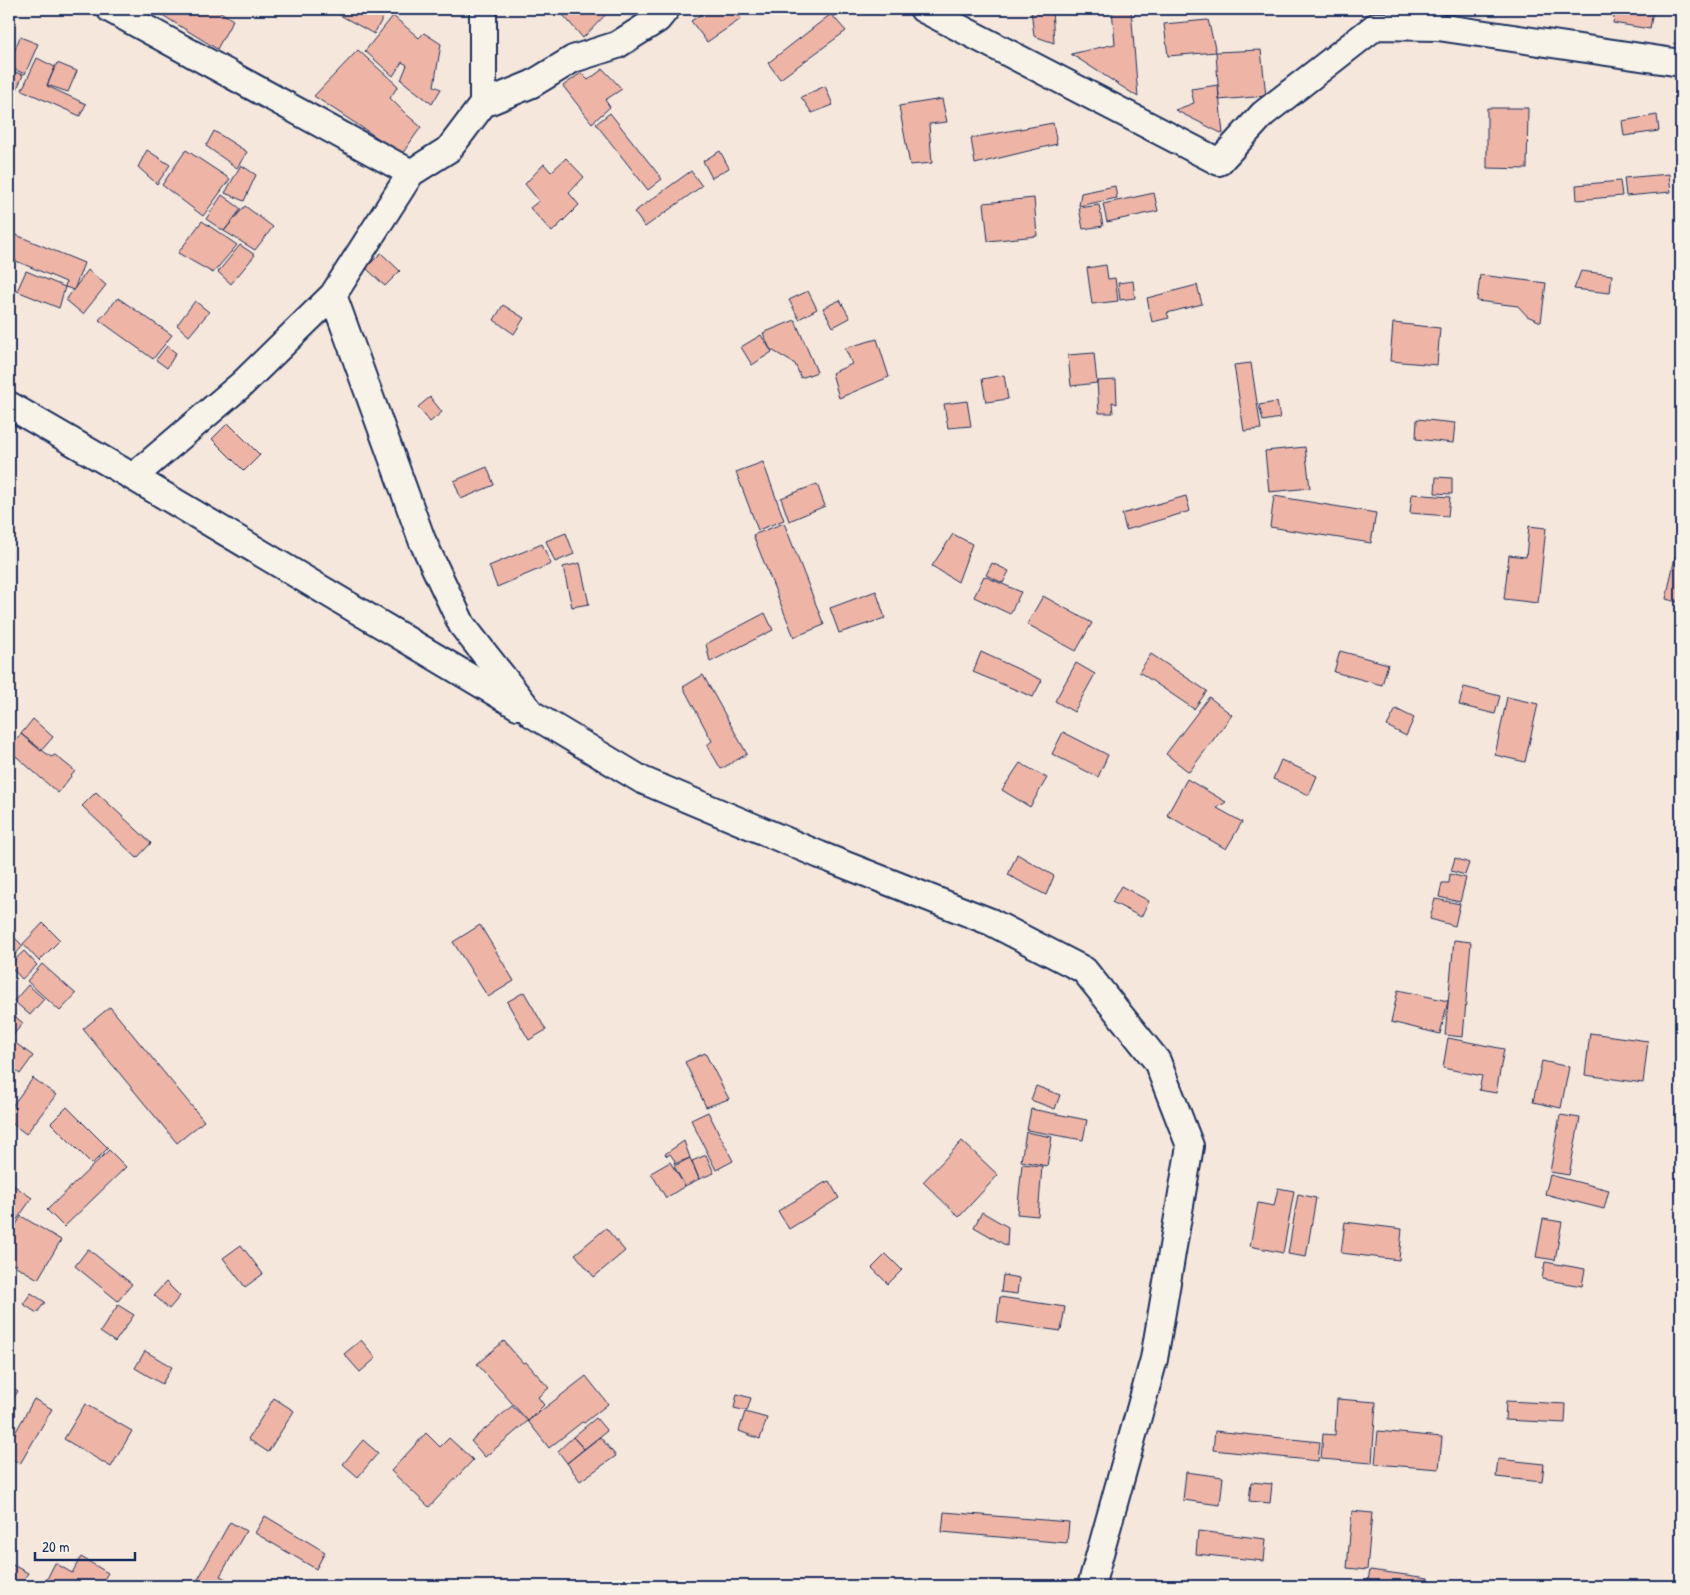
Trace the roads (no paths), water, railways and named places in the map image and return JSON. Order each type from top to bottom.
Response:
[{"type":"street","points":[[110,9],[411,173]]},
{"type":"street","points":[[483,9],[483,104]]},
{"type":"street","points":[[133,477],[242,384],[333,295],[411,173],[448,149],[483,104],[532,84],[573,59],[617,45],[658,19],[666,9]]},
{"type":"street","points":[[922,9],[1219,162],[1263,114],[1376,26],[1438,27],[1681,63]]},
{"type":"street","points":[[333,295],[426,549],[462,625],[532,714]]},
{"type":"street","points":[[9,405],[642,780],[820,855],[991,922],[1084,970],[1157,1061],[1190,1146],[1154,1359],[1091,1586]]}]
